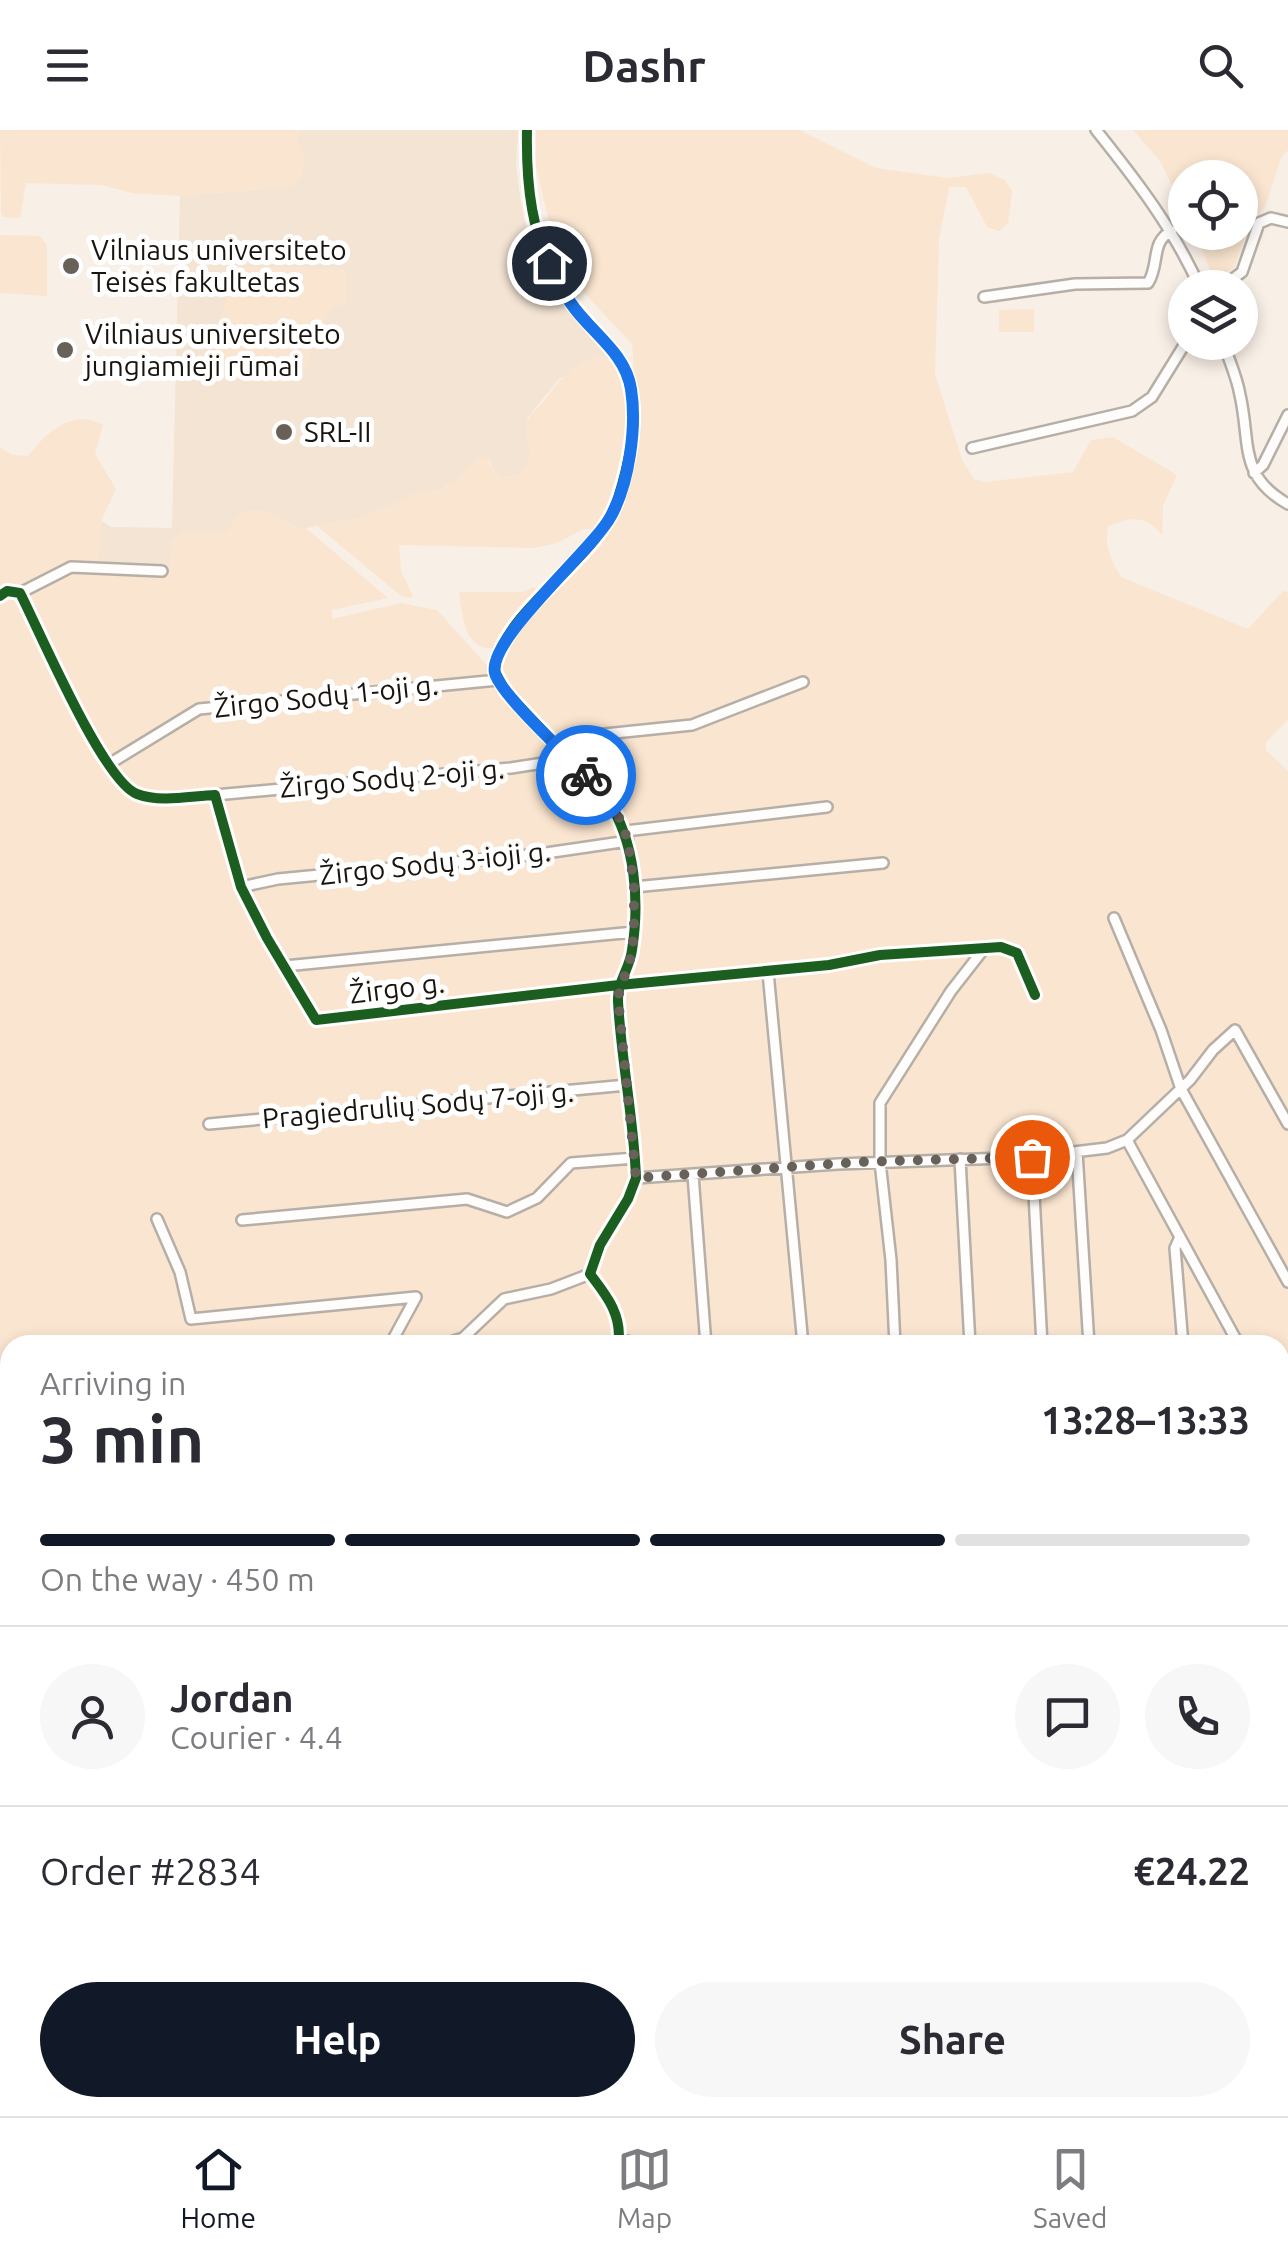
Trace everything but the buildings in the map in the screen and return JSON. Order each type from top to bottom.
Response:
[{"type":"street","points":[[466,1335],[504,1299],[551,1289],[590,1274],[600,1246],[636,1178],[618,997],[632,953],[634,932],[634,887],[627,836],[608,800],[498,680],[496,659],[521,620],[601,533],[613,513],[632,422],[631,388],[622,364],[576,310],[541,244],[527,182],[528,130]]},
{"type":"street","points":[[1096,130],[1168,226]]},
{"type":"street","points":[[1243,270],[1260,223],[1271,218],[1288,222]]},
{"type":"street","points":[[984,298],[1075,284],[1148,283],[1154,272],[1157,245],[1168,232]]},
{"type":"street","points":[[972,448],[1132,411],[1152,397],[1175,360]]},
{"type":"street","points":[[1229,360],[1240,392],[1249,463],[1265,488],[1288,504]]},
{"type":"street","points":[[1254,473],[1263,465],[1288,415]]},
{"type":"street","points":[[0,596],[7,591],[20,592],[71,567],[162,571]]},
{"type":"street","points":[[20,592],[80,717],[130,790],[171,798],[215,794]]},
{"type":"street","name":"Žirgo Sodų 1-oji g.","points":[[109,764],[185,716],[213,706],[498,680]]},
{"type":"street","points":[[556,742],[692,726],[803,682]]},
{"type":"street","name":"Žirgo Sodų 2-oji g.","points":[[215,794],[511,768],[568,756]]},
{"type":"street","name":"Žirgo g.","points":[[215,794],[241,887],[266,938],[316,1020],[768,972],[880,955],[1001,947],[1017,953],[1036,995]]},
{"type":"street","name":"Žirgo Sodų 3-ioji g.","points":[[241,887],[278,879],[539,854],[627,836],[827,808]]},
{"type":"street","points":[[634,887],[883,863]]},
{"type":"street","points":[[1114,918],[1181,1089],[1288,1282]]},
{"type":"street","points":[[285,966],[634,932]]},
{"type":"street","points":[[894,1335],[879,1113],[884,1093],[983,950]]},
{"type":"street","points":[[768,972],[802,1335]]},
{"type":"street","points":[[636,1178],[880,1162],[1032,1157],[1107,1148],[1126,1140],[1181,1089],[1235,1030],[1288,1124]]},
{"type":"street","name":"Pragiedrulių Sodų 7-oji g.","points":[[210,1124],[627,1085]]},
{"type":"street","points":[[1126,1140],[1232,1335]]},
{"type":"street","points":[[1078,1152],[1088,1335]]},
{"type":"street","points":[[1032,1157],[1041,1335]]},
{"type":"street","points":[[242,1220],[467,1199],[508,1212],[537,1198],[571,1163],[635,1158]]},
{"type":"street","points":[[960,1159],[969,1335]]},
{"type":"street","points":[[694,1175],[705,1335]]},
{"type":"street","points":[[157,1220],[180,1272],[191,1319],[416,1297],[395,1335]]},
{"type":"street","points":[[1179,1239],[1175,1248],[1182,1335]]},
{"type":"street","points":[[590,1274],[619,1320],[619,1335]]},
{"type":"shaded area","points":[[0,130],[301,130],[297,141],[305,157],[302,177],[291,186],[180,196],[132,193],[101,185],[26,183],[20,218],[3,217]]},
{"type":"shaded area","points":[[301,130],[518,130],[516,165],[520,197],[527,234],[539,265],[553,291],[610,360],[601,356],[559,379],[528,417],[531,450],[528,464],[519,475],[503,477],[494,471],[490,461],[479,457],[456,481],[439,490],[414,494],[365,517],[301,529],[258,509],[227,531],[173,539],[169,572],[97,570],[101,521],[112,527],[172,528],[180,196],[291,186],[305,157],[297,141]]},
{"type":"shaded area","points":[[536,130],[799,130],[876,168],[948,178],[989,173],[1005,180],[1012,191],[1008,224],[999,231],[987,227],[966,187],[949,187],[939,239],[935,374],[962,460],[974,479],[984,482],[1073,472],[1091,440],[1113,437],[1177,475],[1163,506],[1162,535],[1137,519],[1108,527],[1109,553],[1121,577],[1248,629],[1283,591],[1288,592],[1288,720],[1266,742],[1266,750],[1288,771],[1288,1335],[0,1335],[0,447],[12,455],[28,456],[61,425],[81,419],[103,425],[95,454],[116,489],[101,521],[98,570],[169,572],[173,539],[181,532],[227,531],[239,513],[258,509],[306,528],[388,598],[332,610],[332,619],[401,603],[437,610],[492,671],[500,667],[501,658],[529,620],[614,521],[629,477],[637,419],[632,344],[573,281],[554,243],[536,166]]},
{"type":"shaded area","points":[[1133,130],[1288,130],[1288,150],[1281,158],[1265,207],[1258,214],[1258,160],[1168,160],[1168,177],[1160,161]]},
{"type":"shaded area","points":[[0,235],[40,236],[47,245],[47,296],[0,293]]},
{"type":"shaded area","points":[[1202,250],[1240,250],[1234,268],[1210,270]]},
{"type":"shaded area","points":[[244,267],[347,272],[347,304],[331,310],[305,370],[287,382],[244,382],[216,345],[235,272]]},
{"type":"shaded area","points":[[1034,309],[1034,332],[999,332],[999,310]]},
{"type":"shaded area","points":[[601,356],[616,368],[624,387],[627,411],[621,465],[597,529],[584,529],[557,543],[534,548],[399,545],[401,571],[413,596],[410,598],[401,596],[317,526],[365,517],[414,494],[439,490],[456,481],[478,457],[485,456],[503,477],[519,475],[528,460],[526,431],[531,415],[574,368]]},
{"type":"shaded area","points":[[533,587],[540,590],[495,648],[476,644],[466,630],[459,592],[523,592]]},
{"type":"cycle path","points":[[527,130],[529,190],[542,247],[565,294],[625,370],[633,405],[628,461],[609,519],[576,561],[519,620],[495,665],[506,692],[608,800],[630,853],[634,931],[618,1001],[636,1178],[600,1245],[590,1274],[608,1298],[619,1335]]},
{"type":"cycle path","points":[[0,596],[7,591],[20,593],[90,734],[123,783],[137,794],[156,798],[215,795],[241,887],[316,1020],[829,965],[880,955],[1001,947],[1017,953],[1035,995]]},
{"type":"way so far","points":[[586,775],[608,800],[626,831],[634,887],[632,953],[618,997],[636,1178],[859,1162],[1032,1157]]},
{"type":"place","name":"Vilniaus universiteto Teisės fakultetas","points":[[71,266]]},
{"type":"place","name":"Vilniaus universiteto jungiamieji rūmai","points":[[65,350]]},
{"type":"place","name":"SRL-II","points":[[284,432]]},
{"type":"route","points":[[549,263],[576,310],[622,364],[631,388],[630,442],[613,513],[601,533],[521,620],[496,659],[495,672],[506,692],[586,775]]}]
